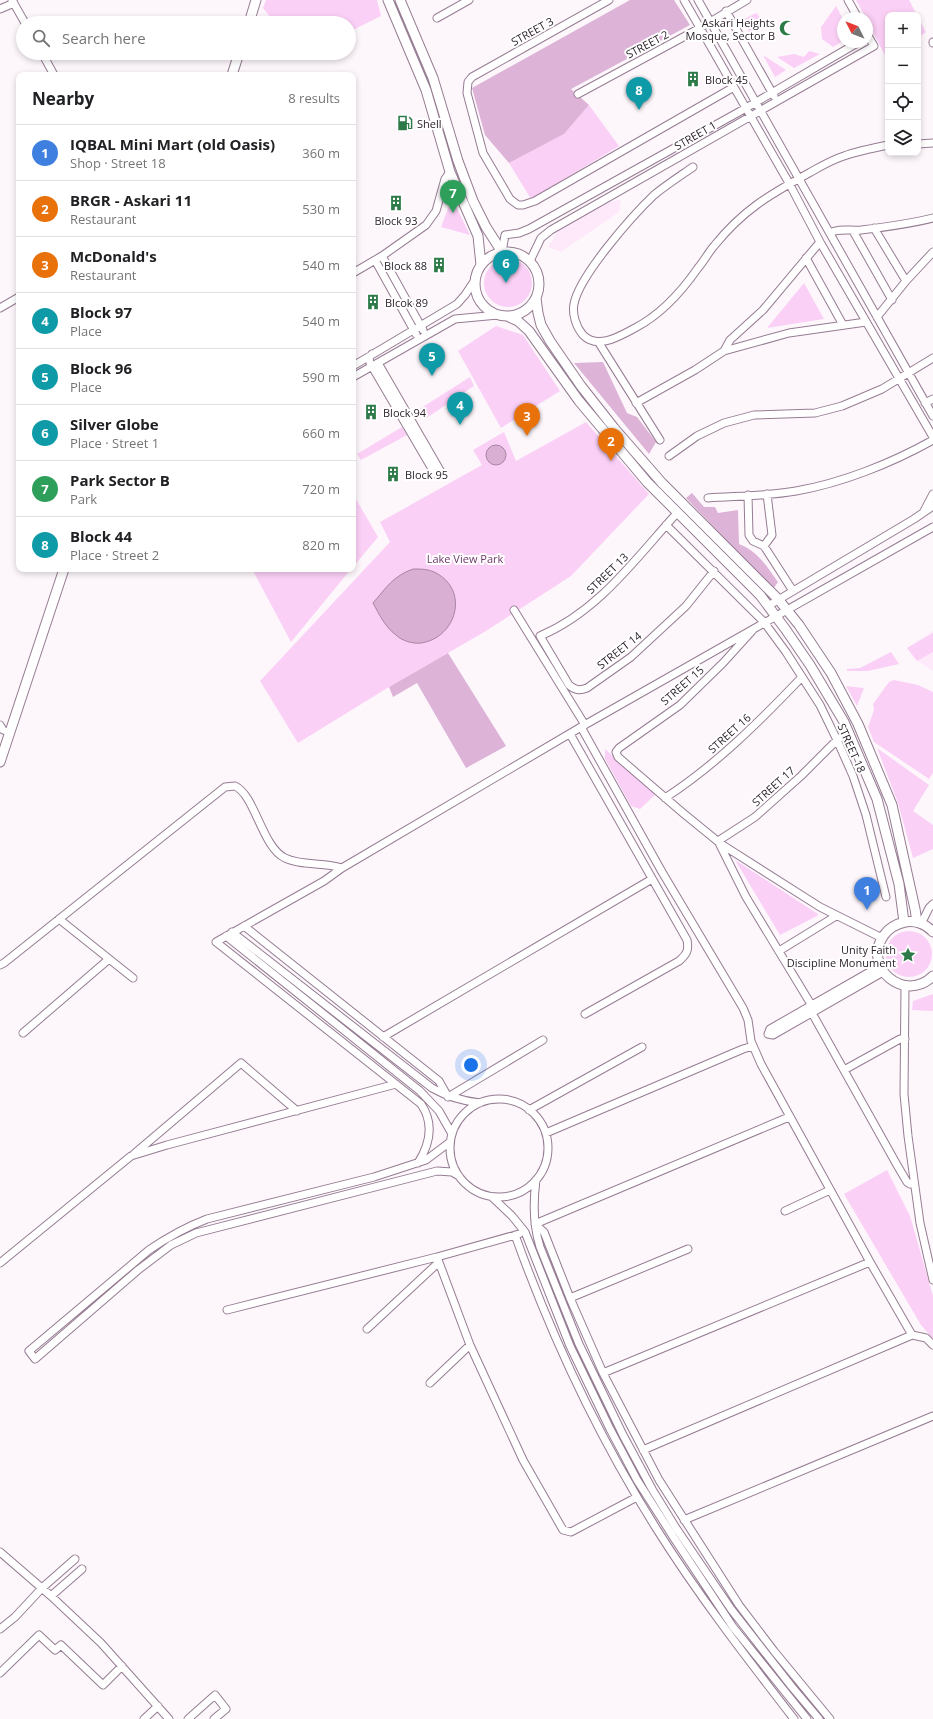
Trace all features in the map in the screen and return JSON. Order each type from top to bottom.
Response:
[{"type":"street","points":[[251,16],[256,0]]},
{"type":"street","points":[[388,0],[426,90],[450,172],[478,236],[481,265]]},
{"type":"street","points":[[437,18],[469,0]]},
{"type":"street","name":"STREET 3","points":[[609,0],[472,77],[468,82],[466,93],[483,153],[510,199],[523,205],[535,201],[734,87]]},
{"type":"street","points":[[684,0],[789,183],[820,242],[933,437]]},
{"type":"street","points":[[698,0],[933,416]]},
{"type":"street","name":"STREET 2","points":[[578,94],[700,28],[726,11],[747,0]]},
{"type":"street","points":[[848,0],[855,12]]},
{"type":"street","points":[[0,9],[13,1],[21,16]]},
{"type":"street","points":[[393,11],[401,3],[433,78],[458,161],[473,201],[502,252]]},
{"type":"street","points":[[726,11],[777,102]]},
{"type":"street","name":"STREET 1","points":[[502,252],[505,235],[519,233],[529,229],[746,108],[850,48]]},
{"type":"street","name":"STREET 1","points":[[530,261],[536,246],[545,233],[871,48]]},
{"type":"street","points":[[46,60],[52,72]]},
{"type":"street","points":[[233,72],[237,60]]},
{"type":"street","points":[[921,144],[933,143]]},
{"type":"street","points":[[693,167],[655,194],[631,219],[591,271],[579,291],[574,304],[574,314],[577,327],[590,341],[599,343],[620,336],[642,324],[664,307],[694,274],[713,247],[736,220],[772,193],[842,156],[885,146]]},
{"type":"street","points":[[356,272],[426,225],[436,210],[445,179],[450,172]]},
{"type":"street","points":[[830,233],[834,231],[853,231],[933,218]]},
{"type":"street","points":[[874,228],[906,281]]},
{"type":"street","points":[[853,231],[892,300]]},
{"type":"street","points":[[724,351],[730,340],[763,310],[820,242]]},
{"type":"street","points":[[356,364],[457,304],[475,280],[481,265],[490,256],[502,252],[517,253],[530,261],[535,267],[539,278],[539,290],[536,298],[524,311],[516,315],[455,319],[356,374]]},
{"type":"street","points":[[877,317],[906,281],[933,252]]},
{"type":"street","points":[[379,258],[426,335]]},
{"type":"street","points":[[379,258],[418,339]]},
{"type":"street","points":[[806,258],[843,325]]},
{"type":"street","points":[[475,280],[477,295],[480,302],[485,307],[518,322],[529,331],[579,401],[611,441],[677,513],[754,590],[776,616],[810,665],[849,732],[877,799],[899,884],[904,922]]},
{"type":"street","points":[[536,298],[541,325],[550,341],[581,386],[614,428],[662,483],[778,599],[799,625],[831,673],[858,724],[892,805],[919,923]]},
{"type":"street","points":[[0,308],[16,299]]},
{"type":"street","points":[[636,403],[695,370],[724,351],[789,333],[866,322]]},
{"type":"street","points":[[599,343],[660,440]]},
{"type":"street","points":[[372,354],[369,358],[370,363],[375,364],[409,423],[435,474],[441,472],[409,423]]},
{"type":"street","points":[[669,456],[697,436],[724,423],[754,416],[814,413],[842,406],[865,397],[933,358]]},
{"type":"street","points":[[925,403],[933,399]]},
{"type":"street","points":[[708,498],[796,492],[826,485],[864,473],[933,440]]},
{"type":"street","points":[[764,546],[772,535],[767,494]]},
{"type":"street","points":[[924,511],[933,494]]},
{"type":"street","points":[[748,495],[749,535],[753,541],[764,546],[793,591]]},
{"type":"street","points":[[768,606],[914,519],[933,506]]},
{"type":"street","name":"STREET 13","points":[[540,636],[552,631],[570,620],[602,595],[627,570],[677,513]]},
{"type":"street","name":"STREET 18","points":[[666,525],[764,622],[786,652],[820,705],[853,776],[866,815],[886,897]]},
{"type":"street","points":[[418,1163],[425,1152],[430,1132],[426,1112],[420,1104],[216,942],[324,881],[342,868],[583,726],[933,527]]},
{"type":"street","name":"STREET 14","points":[[540,636],[569,685],[573,689],[581,691],[631,656],[686,606],[714,571]]},
{"type":"street","points":[[0,762],[63,572]]},
{"type":"street","points":[[514,610],[583,726],[662,872],[743,1008],[748,1020],[753,1046],[761,1064],[789,1117],[912,1335]]},
{"type":"street","name":"STREET 15","points":[[665,798],[618,757],[616,752],[619,748],[680,705],[723,663],[756,627]]},
{"type":"street","name":"STREET 16","points":[[665,798],[684,786],[736,742],[802,677]]},
{"type":"street","points":[[0,725],[3,730],[10,732]]},
{"type":"street","name":"STREET 17","points":[[718,841],[755,817],[837,740],[849,732]]},
{"type":"street","points":[[570,734],[687,940],[687,953],[679,961],[585,1014]]},
{"type":"street","points":[[0,965],[214,794],[229,785],[238,787],[244,792],[271,844],[281,855],[290,860],[332,864],[342,868]]},
{"type":"street","points":[[665,798],[718,841],[806,899],[836,916],[882,938]]},
{"type":"street","points":[[718,841],[746,897],[779,951],[907,1182],[910,1184],[914,1183]]},
{"type":"street","points":[[383,1037],[652,879]]},
{"type":"street","points":[[919,923],[933,904]]},
{"type":"street","points":[[779,951],[836,916]]},
{"type":"street","points":[[59,919],[133,978]]},
{"type":"street","points":[[933,932],[919,923],[904,922],[891,928],[882,938],[878,952],[882,969],[893,981],[905,986],[922,984],[933,976]]},
{"type":"street","points":[[244,926],[439,1081],[448,1097]]},
{"type":"street","points":[[229,934],[432,1088],[448,1097],[463,1102],[480,1104]]},
{"type":"street","points":[[229,934],[420,1090],[439,1111],[452,1134]]},
{"type":"street","points":[[23,1034],[109,959]]},
{"type":"street","points":[[812,1010],[770,1029],[768,1034],[773,1035],[882,969]]},
{"type":"street","points":[[905,986],[904,1094],[920,1223],[933,1280]]},
{"type":"street","points":[[844,1070],[900,1039],[905,1039]]},
{"type":"street","points":[[448,1097],[543,1040]]},
{"type":"street","points":[[546,1133],[753,1046]]},
{"type":"street","points":[[529,1110],[642,1047]]},
{"type":"street","points":[[0,1263],[131,1156],[241,1063],[296,1111]]},
{"type":"street","points":[[131,1156],[396,1084]]},
{"type":"street","points":[[500,1099],[515,1102],[529,1110],[542,1124],[546,1133],[548,1145],[547,1158],[543,1170],[529,1187],[511,1196],[492,1197],[479,1193],[468,1186],[459,1176],[453,1166],[450,1154],[452,1134],[458,1122],[468,1111],[480,1104],[500,1099]]},
{"type":"street","points":[[535,1224],[789,1117]]},
{"type":"street","points":[[450,1142],[435,1155],[418,1163],[374,1177],[207,1219],[185,1227],[149,1250],[29,1351],[35,1359],[143,1266],[170,1245],[196,1233],[437,1171],[452,1172],[459,1176]]},
{"type":"street","points":[[536,1180],[533,1199],[535,1224],[540,1248],[579,1344],[623,1435],[652,1489],[676,1528],[731,1609],[792,1687],[820,1719]]},
{"type":"street","points":[[785,1212],[830,1190]]},
{"type":"street","points":[[492,1197],[512,1216],[524,1232],[570,1346],[610,1429],[637,1480],[733,1627],[807,1719]]},
{"type":"street","points":[[535,1224],[544,1232],[570,1298],[603,1373],[659,1480],[739,1605],[774,1651],[830,1719]]},
{"type":"street","points":[[227,1310],[437,1260],[524,1232]]},
{"type":"street","points":[[515,1235],[546,1317],[578,1388],[637,1497],[673,1554],[740,1650],[794,1719]]},
{"type":"street","points":[[570,1298],[688,1249]]},
{"type":"street","points":[[367,1329],[437,1260]]},
{"type":"street","points":[[437,1260],[470,1345],[523,1460],[563,1530],[571,1532],[637,1497]]},
{"type":"street","points":[[603,1373],[870,1262]]},
{"type":"street","points":[[643,1450],[912,1335],[926,1338],[933,1345]]},
{"type":"street","points":[[430,1383],[470,1345]]},
{"type":"street","points":[[684,1520],[933,1416]]},
{"type":"street","points":[[0,1552],[101,1642],[169,1719]]},
{"type":"street","points":[[0,1629],[15,1617],[42,1588],[75,1559]]},
{"type":"street","points":[[51,1596],[82,1569]]},
{"type":"street","points":[[0,1673],[39,1635],[55,1650],[62,1645],[103,1685],[122,1666]]},
{"type":"street","points":[[188,1719],[215,1695],[226,1709],[214,1719]]},
{"type":"street","points":[[144,1719],[158,1706]]},
{"type":"shaded area","points":[[630,0],[674,0],[690,25],[571,89],[589,105],[564,134],[509,163],[485,135],[472,88]]},
{"type":"shaded area","points":[[621,200],[619,212],[561,252],[548,247],[560,228],[606,202]]},
{"type":"shaded area","points":[[603,362],[627,413],[637,417],[656,442],[649,454],[574,363]]},
{"type":"shaded area","points":[[496,445],[503,448],[506,455],[503,462],[496,465],[489,462],[486,455],[489,448]]},
{"type":"shaded area","points":[[692,493],[704,507],[715,507],[718,513],[738,510],[739,544],[752,551],[766,565],[778,582],[773,589],[686,498]]},
{"type":"shaded area","points":[[413,569],[431,571],[447,581],[453,591],[455,602],[454,613],[450,623],[443,632],[433,639],[421,643],[408,642],[392,632],[385,624],[373,603],[386,587],[395,579]]},
{"type":"shaded area","points":[[933,631],[933,671],[917,661],[907,648]]},
{"type":"shaded area","points":[[448,653],[506,746],[466,768],[417,683],[393,697],[389,687]]},
{"type":"green space","points":[[266,0],[377,0],[381,16],[356,28],[356,16],[269,16],[263,8]]},
{"type":"green space","points":[[856,0],[909,0],[915,12],[885,12],[885,55],[873,32],[873,12],[863,12]]},
{"type":"green space","points":[[836,6],[839,12],[837,12],[837,45],[833,47],[822,39],[821,27]]},
{"type":"green space","points":[[756,13],[763,20],[752,36],[742,20]]},
{"type":"green space","points":[[921,23],[926,32],[921,36]]},
{"type":"green space","points":[[809,51],[820,54],[794,68],[777,57],[794,54],[804,57]]},
{"type":"green space","points":[[763,55],[786,70],[775,77]]},
{"type":"green space","points":[[589,105],[619,146],[531,199],[509,163],[564,134]]},
{"type":"green space","points":[[452,198],[470,235],[441,227]]},
{"type":"green space","points":[[503,259],[513,259],[525,266],[532,278],[532,288],[525,300],[513,307],[503,307],[495,303],[488,296],[484,288],[484,278],[488,270],[495,263]]},
{"type":"green space","points":[[804,283],[824,319],[767,328]]},
{"type":"green space","points":[[496,326],[523,335],[560,391],[501,428],[458,351]]},
{"type":"green space","points":[[470,377],[474,386],[425,419],[418,410]]},
{"type":"green space","name":"Lake View Park","points":[[586,422],[649,494],[571,576],[486,631],[389,687],[298,743],[260,681],[390,542],[380,522],[482,465],[473,450],[504,432],[516,461]]},
{"type":"green space","points":[[402,427],[407,435],[361,460],[357,454]]},
{"type":"green space","points":[[356,499],[378,537],[356,563]]},
{"type":"green space","points":[[254,572],[349,572],[291,642]]},
{"type":"green space","points":[[933,633],[933,652],[917,661],[907,648]]},
{"type":"green space","points":[[891,652],[899,664],[868,671],[847,671],[847,669],[860,668]]},
{"type":"green space","points":[[894,680],[918,685],[933,692],[933,773],[929,779],[874,742],[868,727],[874,710],[873,704],[889,682]]},
{"type":"green space","points":[[846,686],[864,688],[857,706]]},
{"type":"green space","points":[[877,748],[929,785],[913,811],[933,825],[933,849],[913,858],[898,803]]},
{"type":"green space","points":[[605,749],[656,794],[640,809],[631,806],[605,759]]},
{"type":"green space","points":[[735,860],[818,914],[817,916],[780,935]]},
{"type":"green space","points":[[904,931],[914,931],[926,937],[931,945],[931,963],[926,971],[918,976],[904,977],[896,974],[889,967],[886,959],[886,949],[889,941],[896,934]]},
{"type":"green space","points":[[933,994],[933,1011],[912,1010],[913,1001]]},
{"type":"green space","points":[[887,1170],[910,1216],[933,1296],[933,1339],[921,1325],[844,1194]]},
{"type":"place","name":"Askari Heights Mosque, Sector B","points":[[787,28]]},
{"type":"place","name":"Block 45","points":[[693,79]]},
{"type":"place","name":"Block 44","points":[[639,110]]},
{"type":"place","name":"Shell","points":[[405,123]]},
{"type":"place","name":"Block 93","points":[[396,203]]},
{"type":"place","name":"Park Sector B","points":[[453,213]]},
{"type":"place","name":"Block 88","points":[[439,265]]},
{"type":"place","name":"Silver Globe","points":[[506,283]]},
{"type":"place","name":"Blcok 89","points":[[373,302]]},
{"type":"place","name":"Block 96","points":[[432,376]]},
{"type":"place","name":"Block 94","points":[[371,412]]},
{"type":"place","name":"Block 97","points":[[460,425]]},
{"type":"place","name":"McDonald's","points":[[527,436]]},
{"type":"place","name":"BRGR - Askari 11","points":[[611,461]]},
{"type":"place","name":"Block 95","points":[[393,474]]},
{"type":"place","name":"IQBAL Mini Mart (old Oasis)","points":[[867,910]]},
{"type":"place","name":"Unity Faith Discipline Monument","points":[[908,955]]}]
